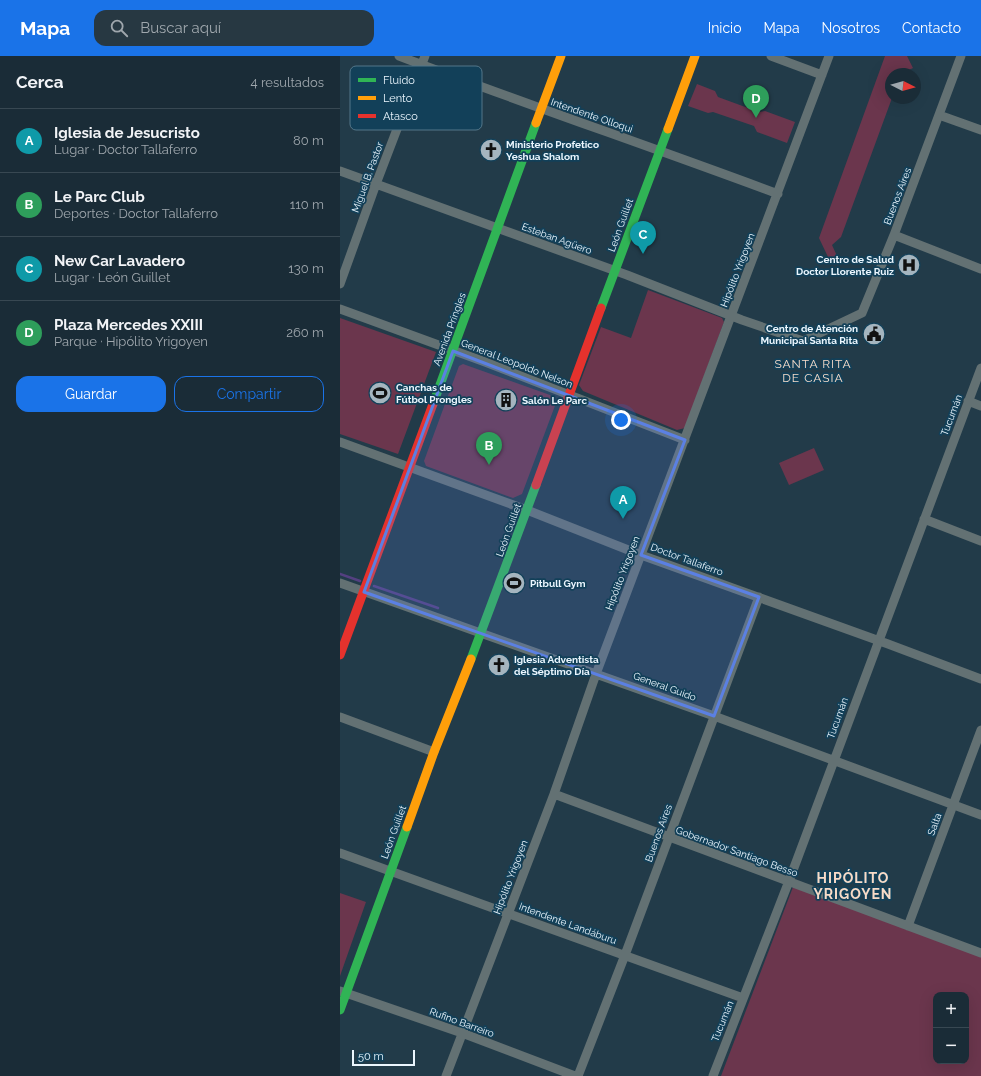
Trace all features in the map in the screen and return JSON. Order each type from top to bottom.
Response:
[{"type":"street","name":"Intendente Olloqui","points":[[399,56],[423,60],[437,66]]},
{"type":"street","name":"Avenida Pringles","points":[[340,655],[561,56]]},
{"type":"street","name":"León Guillet","points":[[340,1010],[343,992],[434,752],[481,634],[695,56]]},
{"type":"street","points":[[772,56],[822,75]]},
{"type":"street","name":"Hipólito Yrigoyen","points":[[446,1076],[554,794],[596,674],[829,56]]},
{"type":"street","name":"Buenos Aires","points":[[832,327],[862,313],[894,235],[961,56]]},
{"type":"street","name":"Intendente Olloqui","points":[[482,84],[541,109],[660,150],[778,194]]},
{"type":"street","points":[[939,115],[981,130]]},
{"type":"street","name":"Miguel B. Pastor","points":[[340,284],[396,130]]},
{"type":"street","name":"Esteban Agüero","points":[[340,171],[803,341],[832,327]]},
{"type":"street","points":[[894,235],[981,269]]},
{"type":"street","name":"General Leopoldo Nelson","points":[[340,309],[570,395],[685,440]]},
{"type":"street","name":"Tucumán","points":[[712,1076],[789,881],[981,368]]},
{"type":"street","points":[[968,401],[981,406]]},
{"type":"street","name":"Doctor Tallaferro","points":[[340,442],[527,510],[641,555],[878,640],[981,680]]},
{"type":"street","points":[[924,519],[981,541]]},
{"type":"street","name":"General Guido","points":[[340,583],[714,716],[981,815]]},
{"type":"street","name":"Buenos Aires","points":[[576,1076],[625,955],[759,597]]},
{"type":"street","points":[[340,717],[434,752]]},
{"type":"street","name":"Salta","points":[[908,926],[981,730]]},
{"type":"street","name":"Gobernador Santiago Besso","points":[[554,794],[668,838],[789,881],[981,953]]},
{"type":"street","name":"Intendente Landáburu","points":[[340,853],[743,998]]},
{"type":"street","name":"Rufino Barreiro","points":[[343,992],[576,1076]]},
{"type":"highlighted area","points":[[453,351],[685,440],[641,555],[759,597],[714,716],[364,592]]},
{"type":"shaded area","points":[[885,56],[907,56],[913,68],[885,68],[885,104],[890,104],[841,237],[832,245],[837,256],[829,259],[819,238]]},
{"type":"shaded area","points":[[697,84],[715,91],[718,97],[759,112],[765,111],[795,122],[787,143],[757,132],[754,126],[713,112],[708,113],[688,106]]},
{"type":"shaded area","points":[[648,290],[722,318],[724,322],[685,428],[677,430],[583,391],[579,385],[601,327],[631,338]]},
{"type":"shaded area","name":"Canchas de Fútbol Prongles","points":[[340,318],[436,352],[398,454],[340,434]]},
{"type":"shaded area","points":[[463,364],[550,395],[556,403],[522,494],[513,498],[426,466],[424,461],[459,366]]},
{"type":"shaded area","points":[[814,448],[824,470],[789,485],[779,463]]},
{"type":"shaded area","points":[[793,887],[981,954],[981,1076],[721,1076]]},
{"type":"shaded area","points":[[340,893],[366,902],[340,976]]},
{"type":"waterway","points":[[340,574],[360,581]]},
{"type":"waterway","points":[[374,586],[438,608]]},
{"type":"traffic: fast","points":[[433,404],[536,123]]},
{"type":"traffic: fast","points":[[601,308],[668,129]]},
{"type":"traffic: fast","points":[[471,659],[536,485]]},
{"type":"traffic: fast","points":[[340,1010],[407,827]]},
{"type":"traffic: slow","points":[[536,123],[561,56]]},
{"type":"traffic: slow","points":[[668,129],[695,56]]},
{"type":"traffic: slow","points":[[407,827],[434,752],[471,659]]},
{"type":"traffic: jam","points":[[536,485],[601,308]]},
{"type":"traffic: jam","points":[[340,655],[433,404]]},
{"type":"place","name":"Plaza Mercedes XXIII","points":[[756,118]]},
{"type":"place","name":"Ministerio Profetico Yeshua Shalom","points":[[491,150]]},
{"type":"place","name":"New Car Lavadero","points":[[643,254]]},
{"type":"place","name":"Centro de Salud Doctor Llorente Ruiz","points":[[909,265]]},
{"type":"place","name":"Centro de Atención Municipal Santa Rita","points":[[874,334]]},
{"type":"place","name":"Canchas de Fútbol Prongles","points":[[380,393]]},
{"type":"place","name":"Salón Le Parc","points":[[506,400]]},
{"type":"place","name":"Le Parc Club","points":[[489,465]]},
{"type":"place","name":"Iglesia de Jesucristo","points":[[623,519]]},
{"type":"place","name":"Pitbull Gym","points":[[514,583]]},
{"type":"place","name":"Iglesia Adventista del Séptimo Día","points":[[499,665]]},
{"type":"district","name":"SANTA RITA DE CASIA","points":[[813,371]]},
{"type":"district","name":"HIPÓLITO YRIGOYEN","points":[[853,886]]}]
